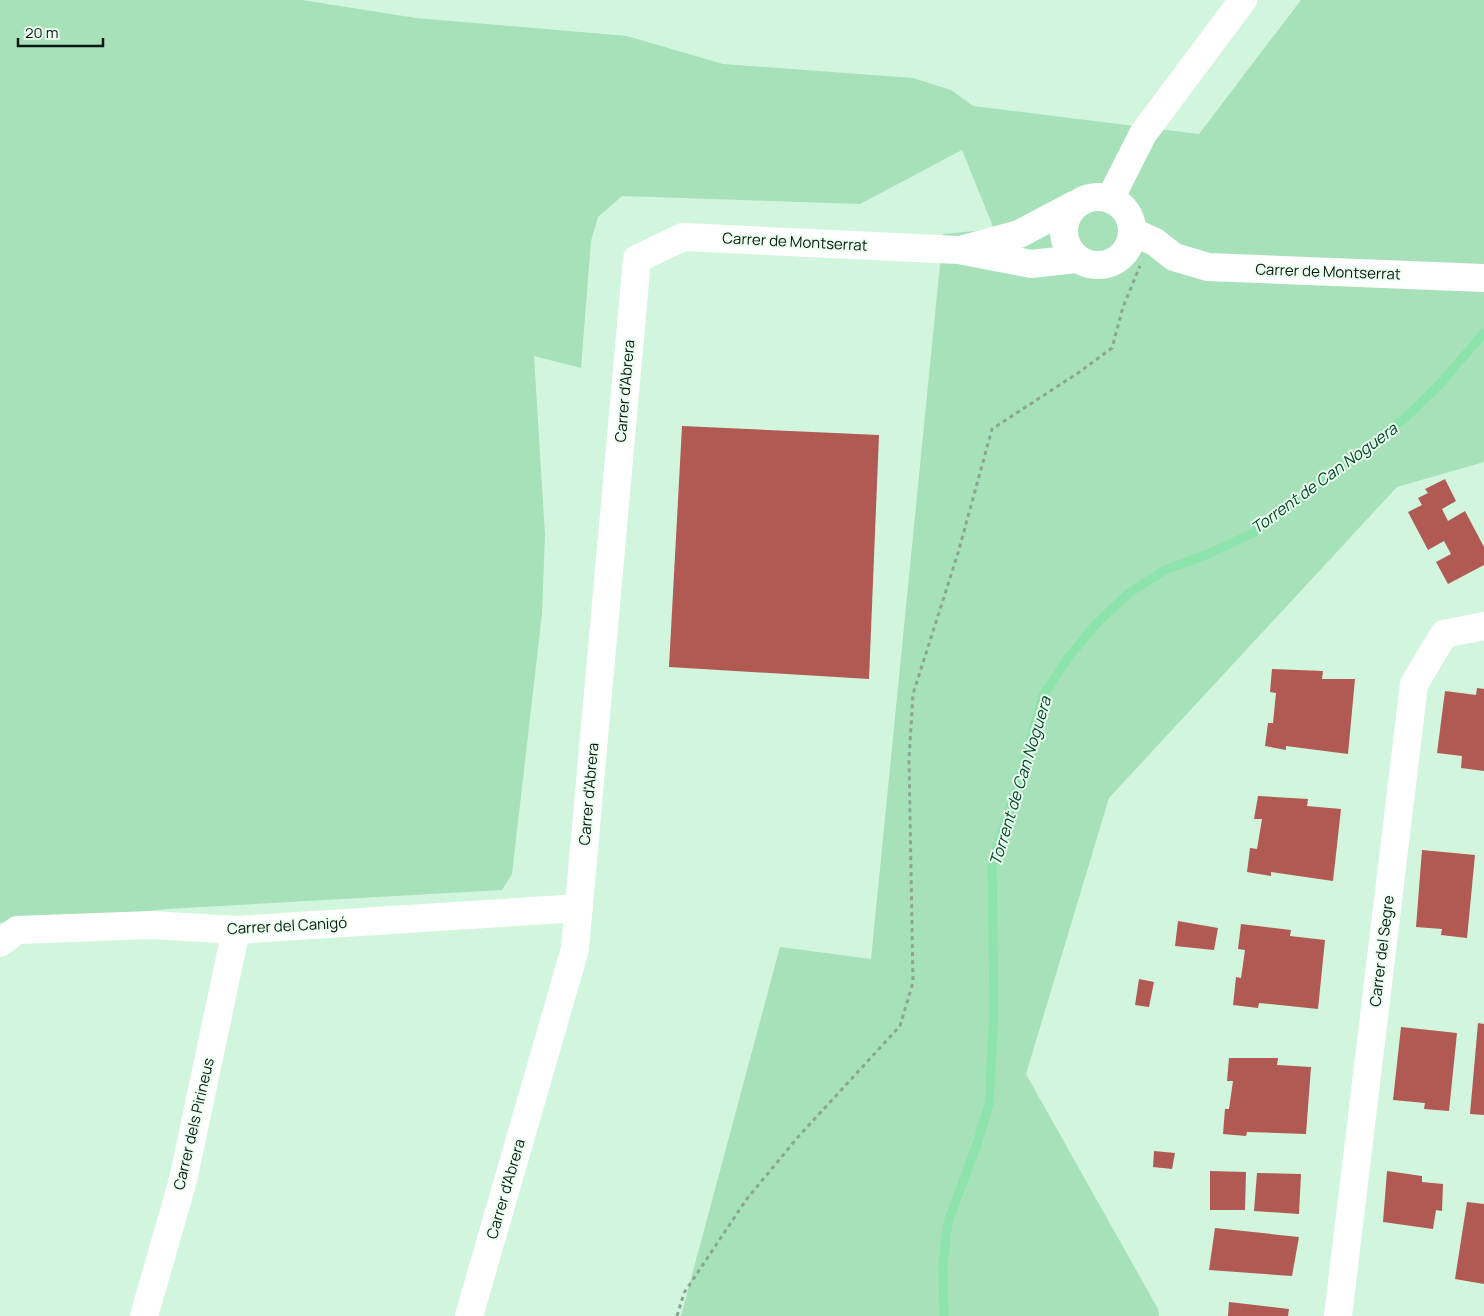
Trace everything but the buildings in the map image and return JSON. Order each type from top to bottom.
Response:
[{"type":"street","points":[[1110,199],[1143,134],[1244,0]]},
{"type":"street","points":[[1092,197],[1110,199],[1127,213],[1133,248],[1117,261],[1101,266],[1085,264],[1076,259],[1069,251],[1063,232],[1064,221],[1076,204],[1092,197]]},
{"type":"street","name":"Carrer de Montserrat","points":[[959,250],[1019,234],[1076,204]]},
{"type":"street","name":"Carrer de Montserrat","points":[[637,259],[683,237],[959,250],[1031,264],[1076,259]]},
{"type":"street","name":"Carrer de Montserrat","points":[[1133,248],[1155,242],[1174,257],[1208,267],[1484,278]]},
{"type":"street","name":"Carrer d'Abrera","points":[[469,1316],[575,949],[637,259]]},
{"type":"street","name":"Carrer del Segre","points":[[1338,1316],[1414,684],[1444,634],[1484,626]]},
{"type":"street","name":"Carrer del Canigó","points":[[0,943],[17,930],[151,925],[236,930],[578,908]]},
{"type":"street","name":"Carrer dels Pirineus","points":[[144,1316],[183,1180],[236,930]]},
{"type":"path","points":[[677,1316],[684,1293],[746,1200],[798,1137],[900,1026],[913,982],[909,759],[913,694],[958,553],[992,429],[1078,373],[1112,348],[1123,307],[1133,248]]},
{"type":"green space","points":[[0,0],[302,0],[416,18],[627,36],[723,64],[913,78],[951,90],[973,106],[1199,134],[1301,0],[1484,0],[1484,462],[1397,487],[1109,798],[1026,1074],[1158,1309],[1159,1316],[681,1316],[780,947],[871,959],[943,234],[994,229],[962,150],[860,204],[622,196],[598,217],[591,241],[581,368],[534,356],[545,535],[542,614],[512,874],[502,890],[167,909],[101,916],[20,917],[0,923]]},
{"type":"waterway","name":"Torrent de Can Noguera","points":[[944,1316],[943,1263],[948,1222],[977,1144],[989,1104],[994,1011],[992,862],[1019,782],[1043,696],[1067,659],[1097,623],[1129,593],[1165,570],[1208,554],[1253,533],[1299,500],[1405,418],[1439,385],[1484,333]]}]
